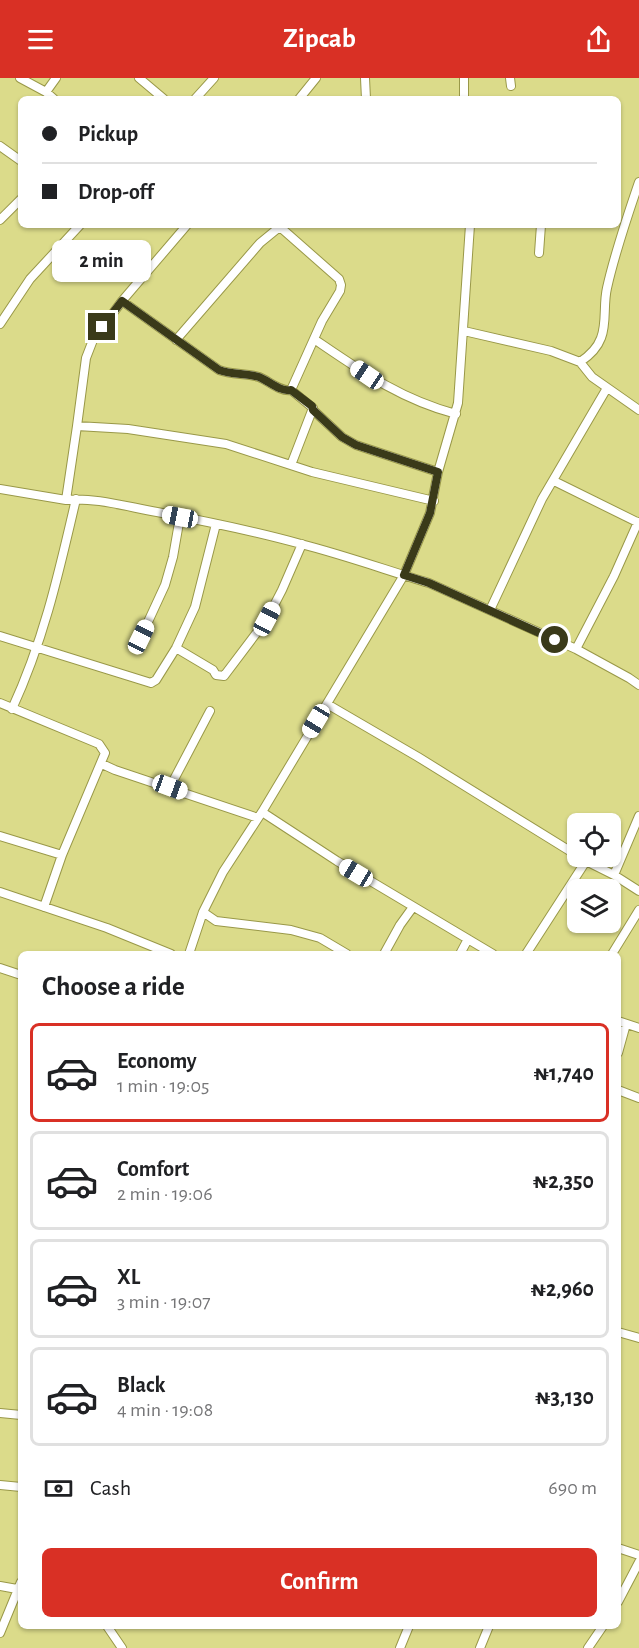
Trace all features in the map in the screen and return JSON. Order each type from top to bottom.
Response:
[{"type":"street","points":[[20,78],[51,96]]},
{"type":"street","points":[[46,92],[56,78]]},
{"type":"street","points":[[139,78],[160,96]]},
{"type":"street","points":[[199,96],[214,78]]},
{"type":"street","points":[[301,96],[316,78]]},
{"type":"street","points":[[365,78],[366,96]]},
{"type":"street","points":[[464,78],[464,96]]},
{"type":"street","points":[[0,146],[18,158]]},
{"type":"street","points":[[580,362],[591,353],[601,337],[604,303],[610,275],[619,239],[639,182]]},
{"type":"street","points":[[0,220],[18,202]]},
{"type":"street","points":[[0,324],[30,279],[78,228]]},
{"type":"street","points":[[66,500],[86,358],[93,340],[122,301],[184,228]]},
{"type":"street","points":[[176,340],[260,243],[279,228]]},
{"type":"street","points":[[283,228],[339,279],[341,285],[291,390]]},
{"type":"street","points":[[190,951],[203,912],[223,872],[260,815],[404,575],[434,501],[438,472],[456,414],[464,331],[470,228]]},
{"type":"street","points":[[539,253],[541,228]]},
{"type":"street","points":[[122,301],[219,370],[236,375],[257,377],[285,391],[291,390],[312,406],[313,410],[342,437],[356,445],[438,472]]},
{"type":"street","points":[[464,331],[551,351],[580,362],[592,377],[639,410]]},
{"type":"street","points":[[314,339],[367,375],[413,400],[456,414]]},
{"type":"street","points":[[490,610],[527,530],[607,388]]},
{"type":"street","points":[[291,465],[313,410]]},
{"type":"street","points":[[77,426],[128,429],[226,444],[291,465],[434,501]]},
{"type":"street","points":[[554,481],[638,523],[614,576],[576,649]]},
{"type":"street","points":[[0,489],[66,500],[76,499],[216,524],[302,544],[404,575],[429,583],[576,649],[639,685]]},
{"type":"street","points":[[12,709],[39,647],[76,499]]},
{"type":"street","points":[[141,637],[165,585],[180,517]]},
{"type":"street","points":[[0,636],[151,683],[156,680],[176,648],[195,607],[216,524]]},
{"type":"street","points":[[176,648],[213,670],[216,675],[224,676],[267,619],[302,544]]},
{"type":"street","points":[[0,703],[99,744],[105,753],[62,855],[44,907]]},
{"type":"street","points":[[327,704],[418,757],[567,850]]},
{"type":"street","points":[[170,787],[210,711]]},
{"type":"street","points":[[102,764],[115,771],[260,815],[488,951]]},
{"type":"street","points":[[614,874],[639,816]]},
{"type":"street","points":[[0,836],[62,855]]},
{"type":"street","points":[[528,951],[575,867]]},
{"type":"street","points":[[599,867],[639,891]]},
{"type":"street","points":[[0,892],[107,928],[164,951]]},
{"type":"street","points":[[386,951],[413,907]]},
{"type":"street","points":[[614,951],[639,910]]},
{"type":"street","points":[[203,912],[216,921],[291,930],[320,938],[341,951]]},
{"type":"street","points":[[462,951],[468,939]]},
{"type":"street","points":[[0,968],[18,974]]},
{"type":"street","points":[[622,1022],[639,1028]]},
{"type":"street","points":[[621,1091],[639,1098]]},
{"type":"street","points":[[621,1333],[639,1338]]},
{"type":"street","points":[[0,1413],[18,1415]]},
{"type":"street","points":[[0,1485],[18,1487]]},
{"type":"street","points":[[621,1549],[639,1555]]},
{"type":"street","points":[[621,1596],[639,1562]]},
{"type":"street","points":[[0,1586],[18,1586]]},
{"type":"street","points":[[0,1633],[18,1588]]},
{"type":"street","points":[[110,1629],[122,1648]]},
{"type":"street","points":[[400,1648],[408,1629]]},
{"type":"street","points":[[480,1648],[488,1629]]},
{"type":"street","points":[[588,1648],[601,1629]]},
{"type":"route","points":[[102,327],[122,301],[219,370],[236,375],[257,377],[285,391],[291,390],[312,406],[313,410],[342,437],[356,445],[438,472],[434,501],[404,575],[429,583],[555,640]]}]
